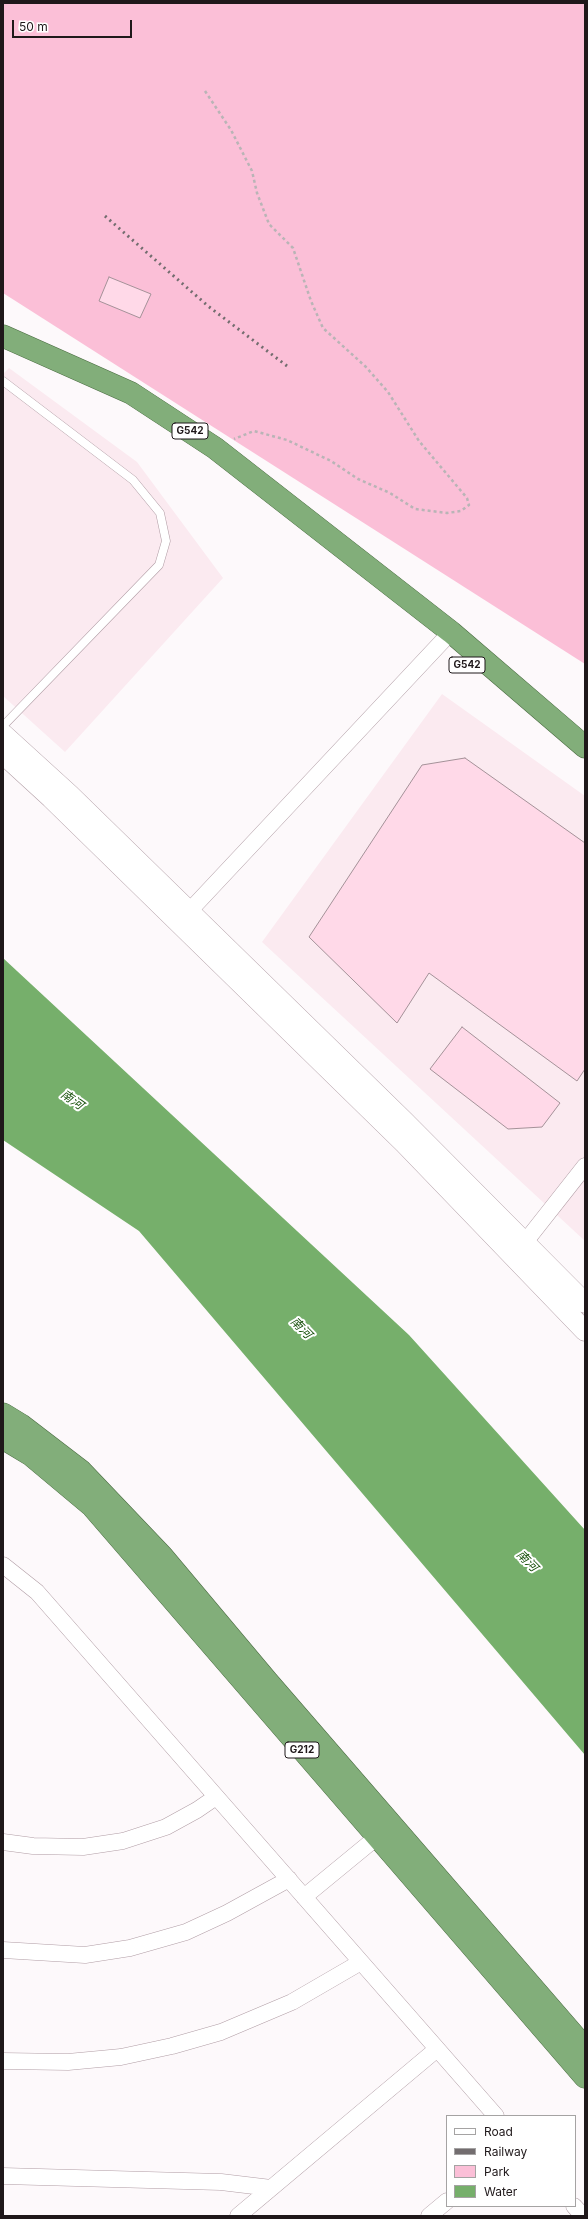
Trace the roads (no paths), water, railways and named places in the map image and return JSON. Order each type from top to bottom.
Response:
[{"type":"highway","name":"G542","points":[[3,336],[131,393],[215,448],[357,557],[585,764]]},
{"type":"highway","name":"G542","points":[[446,638],[585,747]]},
{"type":"highway","name":"G212","points":[[3,1414],[21,1425],[81,1471],[162,1556],[267,1681],[585,2048]]},
{"type":"highway","name":"G212","points":[[3,1438],[31,1455],[92,1506],[585,2078]]},
{"type":"street","points":[[184,917],[446,638]]},
{"type":"street","points":[[3,734],[70,795],[184,917],[404,1143],[519,1249],[585,1303]]},
{"type":"street","points":[[3,754],[184,917]]},
{"type":"street","points":[[519,1249],[585,1166]]},
{"type":"street","points":[[519,1249],[585,1331]]},
{"type":"street","points":[[6,1572],[37,1592],[495,2115]]},
{"type":"street","points":[[3,1842],[33,1846],[83,1846],[124,1841],[166,1827],[197,1810],[216,1797]]},
{"type":"street","points":[[304,1897],[377,1837]]},
{"type":"street","points":[[3,1950],[85,1954],[130,1948],[186,1932],[227,1913],[288,1879]]},
{"type":"street","points":[[3,2061],[68,2062],[106,2059],[172,2046],[221,2032],[292,2002],[361,1962]]},
{"type":"street","points":[[238,2216],[437,2048]]},
{"type":"street","points":[[3,2176],[221,2182],[271,2188]]},
{"type":"street","points":[[429,2216],[446,2202]]},
{"type":"street","points":[[575,2207],[583,2216]]},
{"type":"lane","points":[[3,381],[133,480],[160,514],[166,541],[159,565],[3,726]]},
{"type":"water","name":"南河","points":[[3,958],[409,1335],[585,1530],[585,1755],[139,1231],[3,1140]]},
{"type":"railway","points":[[105,216],[208,306],[287,366]]}]
